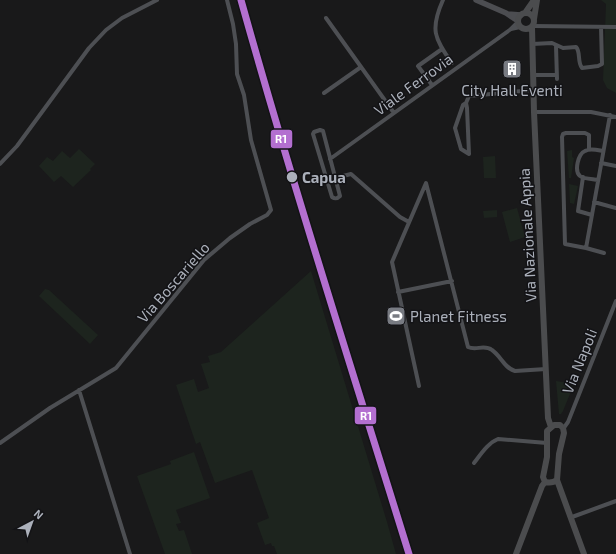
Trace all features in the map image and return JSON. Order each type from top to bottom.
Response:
[{"type":"main road","points":[[476,0],[506,13],[520,25],[528,29],[533,26],[536,0]]},
{"type":"main road","points":[[520,25],[523,14],[536,0]]},
{"type":"main road","points":[[506,13],[531,15],[534,18]]},
{"type":"main road","name":"Via Nazionale Appia","points":[[520,25],[532,43]]},
{"type":"main road","name":"Via Nazionale Appia","points":[[533,26],[533,90],[547,369],[548,418],[551,427],[547,431],[547,458],[543,477],[545,482]]},
{"type":"main road","points":[[551,427],[554,425],[560,425],[564,433],[559,454],[557,480],[572,517],[584,554]]},
{"type":"main road","points":[[516,554],[542,486],[545,482],[554,483],[557,480]]},
{"type":"street","points":[[0,164],[18,146],[90,48],[106,30],[122,18],[157,0]]},
{"type":"street","name":"Via Boscariello","points":[[0,443],[50,408],[116,368],[204,260],[230,238],[250,224],[267,215],[271,210],[251,140],[244,95],[236,74],[236,44],[227,0]]},
{"type":"street","points":[[443,0],[436,18],[436,29],[438,40],[442,49],[452,63]]},
{"type":"street","points":[[326,18],[394,113]]},
{"type":"street","name":"Viale Ferrovia","points":[[330,159],[511,29],[520,25]]},
{"type":"street","points":[[533,26],[616,27]]},
{"type":"street","points":[[532,43],[552,43],[563,48],[578,48],[579,63],[582,68],[601,66],[602,27]]},
{"type":"street","points":[[533,75],[557,77],[556,46]]},
{"type":"street","points":[[432,85],[418,66],[442,49]]},
{"type":"street","points":[[324,93],[361,66]]},
{"type":"street","points":[[466,103],[470,154],[462,149],[455,128],[463,105],[466,103],[469,96],[533,90]]},
{"type":"street","points":[[534,112],[591,112],[616,117]]},
{"type":"street","points":[[586,248],[610,115]]},
{"type":"street","points":[[317,131],[323,131],[330,159],[340,196],[335,198],[332,197],[313,134],[317,131]]},
{"type":"street","points":[[589,149],[589,135],[585,133],[563,134],[565,244],[604,253]]},
{"type":"street","points":[[598,180],[578,175],[579,157],[584,151],[589,149],[603,151]]},
{"type":"street","points":[[320,155],[323,151],[328,153]]},
{"type":"street","points":[[601,163],[616,166]]},
{"type":"street","points":[[325,172],[331,176],[333,171]]},
{"type":"street","points":[[335,178],[351,174],[400,217],[409,222]]},
{"type":"street","points":[[582,177],[578,211],[592,215]]},
{"type":"street","points":[[419,386],[392,262],[426,183],[468,347],[472,349],[485,346],[493,350],[510,370],[547,369]]},
{"type":"street","points":[[594,202],[616,208]]},
{"type":"street","points":[[398,292],[452,280]]},
{"type":"street","name":"Via Napoli","points":[[563,430],[568,422],[616,301]]},
{"type":"street","points":[[79,390],[130,554]]},
{"type":"street","points":[[474,463],[488,446],[498,438],[547,443]]},
{"type":"street","points":[[572,517],[616,501]]},
{"type":"shaded area","points":[[601,0],[616,0],[616,93],[607,88],[603,80],[606,4]]},
{"type":"shaded area","points":[[79,149],[95,164],[90,169],[91,170],[73,187],[61,176],[54,182],[39,166],[47,157],[53,161],[62,151],[70,158]]},
{"type":"shaded area","points":[[572,150],[572,157],[574,158],[571,178],[569,178],[567,151]]},
{"type":"shaded area","points":[[495,156],[496,178],[484,178],[483,157]]},
{"type":"shaded area","points":[[569,184],[578,186],[574,204],[570,203]]},
{"type":"shaded area","points":[[517,208],[525,237],[510,242],[502,212]]},
{"type":"shaded area","points":[[497,210],[497,217],[484,218],[483,211]]},
{"type":"shaded area","points":[[311,271],[396,554],[277,554],[271,543],[265,545],[257,523],[269,518],[252,470],[215,483],[200,442],[196,444],[176,385],[194,379],[198,392],[209,388],[201,364],[210,362],[208,356],[221,352]]},
{"type":"shaded area","points":[[45,289],[49,290],[98,335],[90,344],[39,296]]},
{"type":"shaded area","points":[[556,381],[574,384],[561,414],[559,414]]},
{"type":"shaded area","points":[[194,452],[210,498],[176,510],[181,523],[176,524],[179,531],[184,530],[192,554],[165,554],[137,476],[171,464],[170,461]]},
{"type":"transit line","name":"R1","points":[[241,0],[302,209],[409,554]]},
{"type":"place","name":"City Hall Eventi","points":[[512,69]]},
{"type":"place","name":"Capua","points":[[292,177]]},
{"type":"place","name":"Planet Fitness","points":[[396,316]]}]
